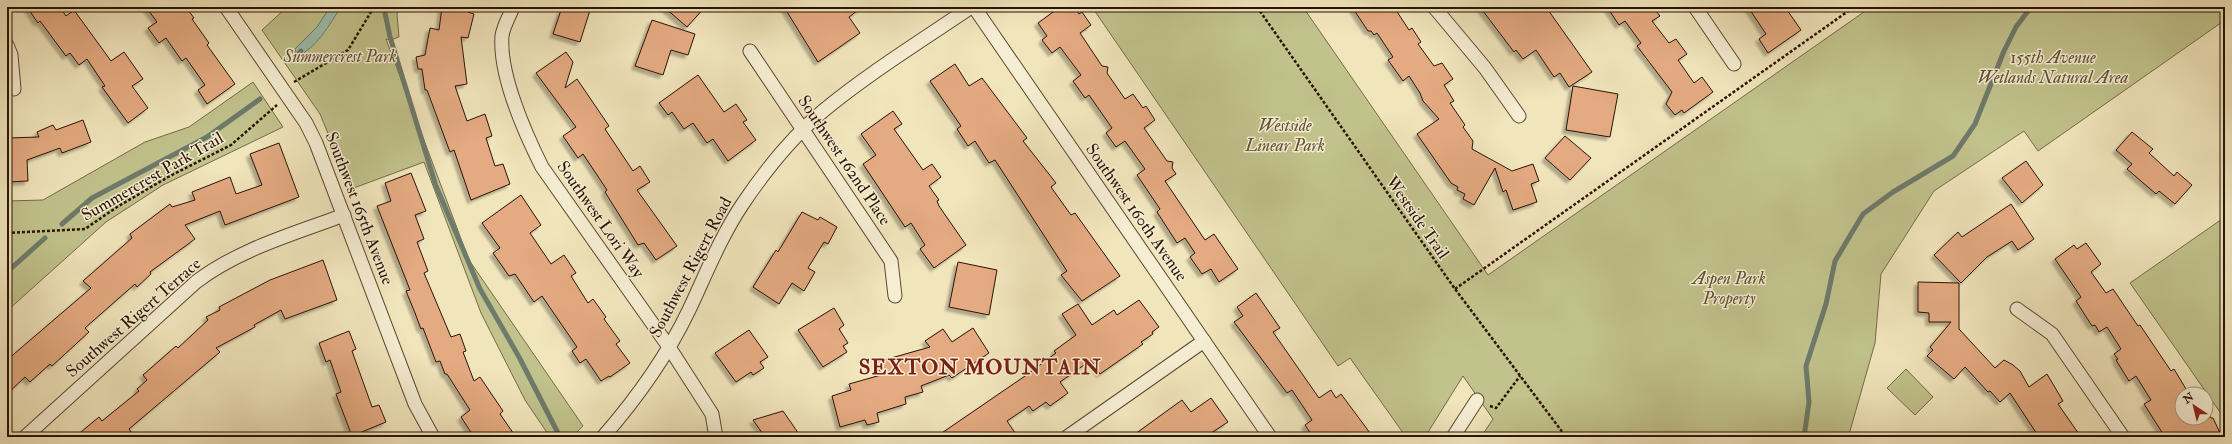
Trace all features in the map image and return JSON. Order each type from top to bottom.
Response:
[{"type":"street","name":"Southwest 165th Avenue","points":[[226,7],[306,123],[316,143],[415,404],[433,437]]},
{"type":"street","name":"Southwest Lori Way","points":[[513,7],[502,34],[504,68],[531,145],[542,167],[669,347],[712,414],[716,437]]},
{"type":"street","name":"Southwest Rigert Road","points":[[604,437],[644,387],[669,347],[689,311],[722,238],[742,205],[763,176],[822,112],[856,86],[972,7]]},
{"type":"street","name":"Southwest 160th Avenue","points":[[972,7],[1270,437]]},
{"type":"street","points":[[1434,7],[1485,68],[1519,116]]},
{"type":"street","points":[[1695,7],[1734,64]]},
{"type":"street","points":[[7,45],[11,55],[14,89]]},
{"type":"street","name":"Southwest 162nd Place","points":[[750,51],[891,261],[895,296]]},
{"type":"street","name":"Southwest Rigert Terrace","points":[[24,437],[196,282],[213,269],[239,256],[344,215]]},
{"type":"street","points":[[2017,309],[2052,334],[2123,437]]},
{"type":"street","points":[[1067,437],[1204,341]]},
{"type":"street","points":[[1453,437],[1476,400]]},
{"type":"path","points":[[294,81],[348,50],[374,7]]},
{"type":"path","name":"Westside Trail","points":[[1257,7],[1455,289],[1566,437]]},
{"type":"path","points":[[1455,289],[1854,7]]},
{"type":"path","name":"Summercrest Park Trail","points":[[7,233],[85,230],[117,207],[168,177],[231,145],[273,110]]},
{"type":"path","points":[[1476,400],[1496,408],[1520,376]]},
{"type":"green space","name":"Summercrest Park","points":[[287,7],[401,7],[397,14],[399,37],[391,40],[386,39],[469,260],[583,426],[572,437],[550,437],[525,400],[481,313],[424,162],[351,189],[320,114],[262,30]]},
{"type":"green space","points":[[1092,7],[1303,7],[1488,275],[1871,7],[2225,7],[2225,20],[2038,151],[2024,131],[1934,191],[1881,274],[1875,343],[1850,431],[1846,437],[1481,437],[1493,419],[1463,376],[1425,437],[1406,437],[1350,358],[1338,366]]},
{"type":"green space","name":"Summercrest Park","points":[[253,82],[283,127],[163,185],[106,222],[7,311],[7,201],[43,200],[145,142],[189,127]]},
{"type":"green space","points":[[2225,217],[2225,425],[2222,415],[2214,404],[2214,386],[2202,386],[2130,283]]},
{"type":"green space","points":[[1906,369],[1933,397],[1915,415],[1887,388]]},
{"type":"shaded area","points":[[330,7],[341,7],[316,42],[296,57],[295,49],[317,27]]},
{"type":"building","points":[[27,7],[60,7],[66,16],[74,10],[111,61],[124,52],[143,79],[132,86],[148,108],[128,123],[102,87],[105,86],[87,59],[79,65],[70,53],[66,56],[40,21],[38,23]]},
{"type":"building","points":[[146,7],[186,7],[194,18],[192,19],[209,43],[207,45],[235,84],[207,104],[198,90],[205,85],[186,58],[182,61],[166,38],[159,43],[148,28],[157,22]]},
{"type":"building","points":[[442,7],[469,7],[468,12],[474,14],[468,38],[461,37],[467,84],[455,86],[467,121],[485,114],[492,136],[486,138],[495,166],[503,164],[510,184],[471,200],[454,150],[450,152],[427,90],[425,90],[422,69],[418,69],[416,57],[425,55],[430,28],[439,30]]},
{"type":"building","points":[[565,7],[591,7],[580,42],[553,34],[561,10],[564,11]]},
{"type":"building","points":[[664,7],[705,7],[687,27]]},
{"type":"building","points":[[784,7],[862,7],[849,17],[860,33],[818,62]]},
{"type":"building","points":[[1060,7],[1074,7],[1079,14],[1082,12],[1091,25],[1080,33],[1102,66],[1108,67],[1107,73],[1125,99],[1133,94],[1143,108],[1146,106],[1155,120],[1144,128],[1167,161],[1173,162],[1172,168],[1176,174],[1165,181],[1205,240],[1214,234],[1238,269],[1219,282],[1211,269],[1202,274],[1190,257],[1195,253],[1185,238],[1177,243],[1157,212],[1160,209],[1137,175],[1145,169],[1125,141],[1116,147],[1106,133],[1112,128],[1089,95],[1085,98],[1073,81],[1081,75],[1060,47],[1052,53],[1042,40],[1047,36],[1038,23]]},
{"type":"building","points":[[1352,7],[1394,7],[1409,30],[1412,28],[1421,42],[1418,44],[1434,66],[1442,63],[1453,79],[1444,85],[1454,101],[1450,103],[1465,125],[1463,127],[1473,141],[1472,149],[1512,171],[1533,164],[1539,181],[1531,184],[1537,202],[1513,210],[1506,190],[1503,192],[1495,168],[1474,205],[1463,199],[1465,194],[1457,190],[1458,187],[1451,183],[1417,134],[1439,119],[1423,101],[1420,93],[1409,76],[1403,81],[1388,60],[1393,57],[1377,33],[1374,35],[1371,31],[1368,31]]},
{"type":"building","points":[[1480,7],[1546,7],[1592,72],[1569,87],[1560,73],[1554,77],[1536,50],[1523,59],[1516,50],[1514,52]]},
{"type":"building","points":[[1607,7],[1653,7],[1660,16],[1652,21],[1669,43],[1676,39],[1687,54],[1678,60],[1694,83],[1702,77],[1713,92],[1684,113],[1682,110],[1675,115],[1666,104],[1672,92],[1637,46],[1641,43],[1625,21],[1619,25]]},
{"type":"building","points":[[1748,7],[1785,7],[1801,30],[1768,53],[1759,39],[1766,34]]},
{"type":"building","points":[[652,20],[695,34],[688,55],[671,50],[663,75],[635,66]]},
{"type":"building","points":[[566,52],[573,62],[565,88],[577,79],[609,126],[605,129],[633,171],[640,166],[650,182],[637,190],[677,246],[656,260],[644,243],[638,245],[605,192],[607,190],[583,154],[578,158],[563,136],[576,127],[536,73]]},
{"type":"building","points":[[955,64],[969,86],[982,78],[1027,138],[1023,141],[1056,183],[1051,187],[1071,215],[1075,213],[1120,276],[1082,301],[1061,275],[1067,271],[995,160],[989,163],[975,141],[968,146],[957,129],[961,126],[930,81]]},
{"type":"building","points":[[698,75],[724,112],[736,104],[747,120],[743,122],[756,140],[728,161],[713,139],[707,143],[693,123],[684,129],[672,112],[668,115],[659,103]]},
{"type":"building","points":[[1573,86],[1618,94],[1610,137],[1566,130]]},
{"type":"building","points":[[893,111],[902,124],[894,129],[923,170],[932,164],[941,177],[929,186],[939,200],[937,201],[939,206],[966,245],[934,268],[920,249],[925,245],[911,223],[905,227],[863,164],[876,155],[861,134]]},
{"type":"building","points":[[83,120],[91,142],[62,153],[60,148],[27,160],[28,181],[7,182],[7,138],[39,137],[37,132],[53,125],[56,130]]},
{"type":"building","points":[[2132,132],[2153,149],[2149,153],[2174,176],[2177,172],[2192,185],[2175,204],[2159,191],[2156,194],[2127,169],[2132,164],[2116,150]]},
{"type":"building","points":[[1565,136],[1591,158],[1570,180],[1545,158]]},
{"type":"building","points":[[279,143],[299,197],[225,225],[220,211],[185,225],[195,239],[150,272],[151,274],[137,287],[135,284],[85,328],[89,332],[52,366],[50,364],[30,382],[25,377],[7,394],[7,360],[91,288],[83,281],[132,238],[130,234],[170,204],[172,207],[195,200],[192,192],[230,177],[236,194],[262,185],[250,154]]},
{"type":"building","points":[[2026,161],[2043,185],[2022,203],[2002,178]]},
{"type":"building","points":[[411,173],[426,211],[415,215],[424,239],[417,242],[428,271],[424,273],[451,337],[460,334],[466,351],[463,352],[474,381],[480,377],[503,411],[500,414],[516,437],[474,437],[461,417],[470,410],[447,374],[445,374],[440,361],[436,362],[423,328],[421,329],[406,291],[410,290],[377,206],[391,201],[385,183]]},
{"type":"building","points":[[521,195],[541,225],[530,233],[551,264],[564,255],[576,273],[571,276],[588,303],[593,299],[606,317],[604,319],[620,341],[616,344],[630,363],[610,377],[609,376],[601,381],[586,359],[580,363],[572,351],[577,347],[542,296],[534,302],[515,274],[509,276],[493,253],[500,248],[482,223]]},
{"type":"building","points":[[2011,204],[2034,239],[2018,250],[2012,241],[1987,257],[1961,283],[1934,255],[1958,232],[1962,237]]},
{"type":"building","points":[[802,212],[818,220],[820,217],[837,227],[828,244],[824,242],[808,268],[815,272],[804,291],[792,283],[779,304],[753,287],[776,250],[778,252]]},
{"type":"building","points":[[2086,243],[2101,264],[2091,272],[2106,293],[2113,289],[2138,326],[2140,325],[2171,371],[2174,369],[2184,386],[2174,386],[2174,426],[2214,426],[2214,420],[2222,437],[2165,437],[2144,404],[2151,400],[2136,376],[2129,381],[2116,360],[2118,359],[2114,354],[2121,349],[2107,327],[2099,332],[2095,325],[2092,326],[2076,301],[2081,297],[2055,259],[2074,245],[2077,249]]},
{"type":"building","points":[[323,260],[337,300],[285,319],[281,310],[254,325],[255,327],[216,348],[220,352],[129,429],[135,437],[75,437],[99,417],[102,421],[139,391],[137,389],[147,380],[143,375],[176,346],[178,348],[208,320],[206,317],[220,310],[219,307],[270,280]]},
{"type":"building","points":[[958,262],[997,270],[989,315],[949,307]]},
{"type":"building","points":[[1918,282],[1959,283],[1959,329],[1995,368],[2004,360],[2013,365],[2020,371],[2029,387],[2047,374],[2063,401],[2058,404],[2081,437],[2039,437],[2010,393],[2000,402],[1990,391],[1988,392],[1965,367],[1954,379],[1927,356],[1933,350],[1930,347],[1951,322],[1929,322],[1929,313],[1918,312]]},
{"type":"building","points":[[1256,293],[1280,328],[1273,332],[1319,398],[1331,390],[1336,398],[1341,394],[1373,437],[1313,437],[1305,425],[1312,420],[1292,390],[1287,393],[1234,322],[1243,316],[1237,307]]},
{"type":"building","points":[[1139,300],[1159,327],[1152,332],[1153,334],[1141,342],[1143,344],[1100,374],[1091,360],[1060,382],[1068,393],[1050,406],[1046,402],[1033,411],[1029,406],[1007,421],[1018,437],[936,437],[1028,374],[1056,353],[1054,351],[1076,335],[1062,314],[1078,304],[1092,325],[1114,310],[1117,315]]},
{"type":"building","points":[[834,308],[844,325],[839,329],[848,343],[843,346],[847,352],[823,367],[798,330]]},
{"type":"building","points":[[973,328],[989,353],[952,378],[949,375],[921,386],[923,392],[905,397],[906,404],[877,413],[879,422],[867,425],[865,420],[840,427],[832,396],[851,390],[849,384],[881,375],[877,362],[930,347],[925,341],[943,329],[952,342]]},
{"type":"building","points":[[749,330],[768,357],[760,362],[764,368],[753,375],[751,372],[736,382],[715,353]]},
{"type":"building","points":[[349,331],[356,349],[352,351],[372,407],[379,405],[386,422],[352,436],[336,394],[341,392],[330,360],[326,362],[319,343]]},
{"type":"building","points":[[1211,398],[1228,422],[1205,437],[1131,437],[1182,400],[1191,412]]},
{"type":"building","points":[[783,411],[801,437],[765,437],[753,420]]},
{"type":"waterway","points":[[1804,437],[1809,402],[1806,366],[1826,304],[1835,261],[1863,214],[1893,192],[1953,156],[1975,124],[2004,51],[2016,27],[2031,7]]},
{"type":"waterway","points":[[385,13],[390,37],[436,186],[480,289],[519,357],[560,437]]},
{"type":"waterway","points":[[293,60],[301,51]]},
{"type":"waterway","points":[[62,224],[92,198],[207,137],[260,99]]},
{"type":"waterway","points":[[7,272],[45,238]]},
{"type":"district","name":"SEXTON MOUNTAIN","points":[[980,367]]},
{"type":"park label","name":"155th Avenue Wetlands Natural Area","points":[[2053,67]]},
{"type":"park label","name":"Westside Linear Park","points":[[1285,135]]},
{"type":"park label","name":"Aspen Park Property","points":[[1729,288]]}]
